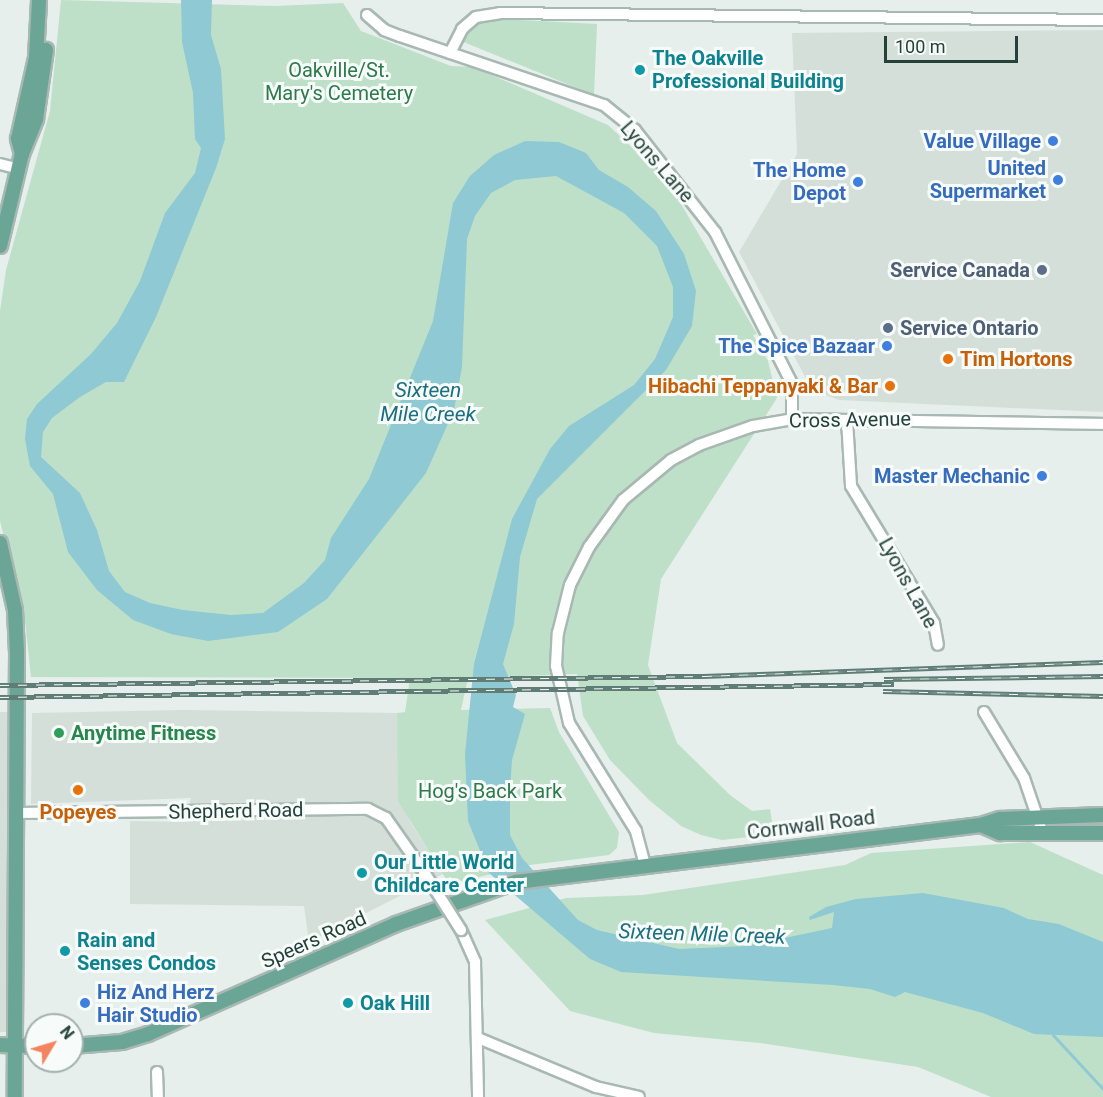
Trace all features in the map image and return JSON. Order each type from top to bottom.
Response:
[{"type":"main road","points":[[0,246],[20,169],[22,154],[18,139],[36,58],[39,0]]},
{"type":"main road","points":[[22,154],[28,146],[43,88],[48,0]]},
{"type":"main road","points":[[0,543],[16,631],[17,813],[7,1046],[15,1097]]},
{"type":"main road","name":"Cornwall Road","points":[[645,865],[981,825],[1000,819],[1103,814]]},
{"type":"main road","name":"Cornwall Road","points":[[981,825],[1000,833],[1042,831],[1103,833]]},
{"type":"main road","name":"Speers Road","points":[[84,1045],[122,1041],[148,1034],[465,897],[540,877],[645,865]]},
{"type":"main road","points":[[7,1046],[24,1046]]},
{"type":"street","points":[[450,53],[462,29],[476,16],[500,13],[1103,20]]},
{"type":"street","name":"Lyons Lane","points":[[367,15],[384,30],[604,105],[635,130],[715,232],[792,384],[792,419]]},
{"type":"street","points":[[0,164],[20,169]]},
{"type":"street","name":"Cross Avenue","points":[[645,865],[641,842],[575,735],[558,686],[558,633],[577,568],[623,500],[671,460],[733,432],[792,419],[1103,424]]},
{"type":"street","name":"Lyons Lane","points":[[847,420],[851,486],[934,623],[938,645]]},
{"type":"street","points":[[984,712],[1024,778],[1042,831]]},
{"type":"street","name":"Shepherd Road","points":[[17,813],[368,809],[386,818],[461,930],[476,962],[478,1097]]},
{"type":"street","points":[[478,1038],[596,1087],[639,1097]]},
{"type":"street","points":[[157,1072],[158,1097]]},
{"type":"shaded area","points":[[1103,30],[1103,412],[839,400],[812,390],[739,252],[797,154],[792,33]]},
{"type":"shaded area","points":[[184,710],[397,713],[409,820],[443,874],[309,942],[304,906],[130,904],[130,821],[185,822],[191,798],[31,804],[32,713]]},
{"type":"shaded area","points":[[0,712],[8,712],[6,1032],[0,1032]]},
{"type":"green space","points":[[61,0],[275,6],[343,3],[361,31],[451,66],[473,67],[608,125],[667,180],[757,334],[753,335],[768,361],[777,398],[661,579],[648,665],[677,743],[730,795],[752,811],[770,809],[774,834],[722,840],[701,835],[681,826],[649,800],[610,760],[583,716],[577,674],[468,678],[461,710],[550,708],[559,732],[619,832],[617,848],[609,855],[530,865],[449,884],[398,801],[397,713],[405,712],[410,678],[31,677],[25,621],[0,521],[0,311],[6,270],[50,111]]},
{"type":"green space","points":[[486,18],[597,24],[594,95],[461,41],[468,27]]},
{"type":"green space","points":[[1030,842],[1103,875],[1103,1097],[991,1097],[918,1067],[760,1043],[654,1033],[570,1011],[485,920],[566,898],[643,895],[845,865],[871,853]]},
{"type":"water","name":"Sixteen Mile Creek","points":[[181,0],[212,0],[211,35],[221,69],[225,139],[216,168],[156,317],[124,382],[106,382],[80,397],[52,418],[43,432],[41,457],[80,493],[97,530],[109,571],[125,592],[150,603],[183,610],[231,615],[263,613],[304,583],[325,560],[331,538],[369,479],[433,321],[453,203],[470,176],[494,155],[525,141],[559,142],[586,153],[599,170],[628,187],[656,211],[684,254],[696,291],[692,326],[666,370],[537,499],[520,557],[514,624],[503,664],[516,695],[513,707],[525,714],[512,760],[510,791],[510,835],[522,858],[578,920],[597,930],[679,949],[746,946],[832,928],[834,912],[810,920],[809,917],[826,907],[856,899],[923,893],[1004,908],[1028,919],[1059,924],[1103,942],[1103,1037],[1034,1034],[983,1013],[905,992],[895,997],[870,989],[833,985],[621,972],[590,959],[489,873],[468,821],[465,754],[474,664],[512,519],[550,449],[569,426],[634,385],[655,359],[673,317],[673,287],[657,246],[624,213],[556,176],[515,180],[491,193],[475,216],[467,239],[462,367],[454,410],[426,473],[327,599],[278,632],[208,641],[171,634],[133,620],[97,590],[68,552],[53,494],[30,466],[25,439],[27,419],[37,404],[91,354],[117,323],[140,281],[165,213],[195,173],[201,148],[195,139],[193,93],[182,42]]},
{"type":"waterway","points":[[1053,1035],[1103,1089]]},
{"type":"railway","points":[[0,685],[703,676],[1103,662]]},
{"type":"railway","points":[[884,679],[1103,676]]},
{"type":"railway","points":[[0,697],[894,684]]},
{"type":"railway","points":[[883,691],[1103,696]]},
{"type":"place","name":"The Oakville Professional Building","points":[[640,70]]},
{"type":"place","name":"Value Village","points":[[1053,141]]},
{"type":"place","name":"United Supermarket","points":[[1058,180]]},
{"type":"place","name":"The Home Depot","points":[[858,182]]},
{"type":"place","name":"Service Canada","points":[[1042,270]]},
{"type":"place","name":"Service Ontario","points":[[888,328]]},
{"type":"place","name":"The Spice Bazaar","points":[[887,346]]},
{"type":"place","name":"Tim Hortons","points":[[948,359]]},
{"type":"place","name":"Hibachi Teppanyaki & Bar","points":[[890,386]]},
{"type":"place","name":"Master Mechanic","points":[[1042,476]]},
{"type":"place","name":"Anytime Fitness","points":[[59,733]]},
{"type":"place","name":"Popeyes","points":[[78,790]]},
{"type":"place","name":"Our Little World Childcare Center","points":[[362,873]]},
{"type":"place","name":"Rain and Senses Condos","points":[[65,951]]},
{"type":"place","name":"Hiz And Herz Hair Studio","points":[[85,1003]]},
{"type":"place","name":"Oak Hill","points":[[348,1003]]},
{"type":"park label","name":"Oakville/St. Mary's Cemetery","points":[[339,82]]},
{"type":"park label","name":"Hog's Back Park","points":[[490,791]]}]
